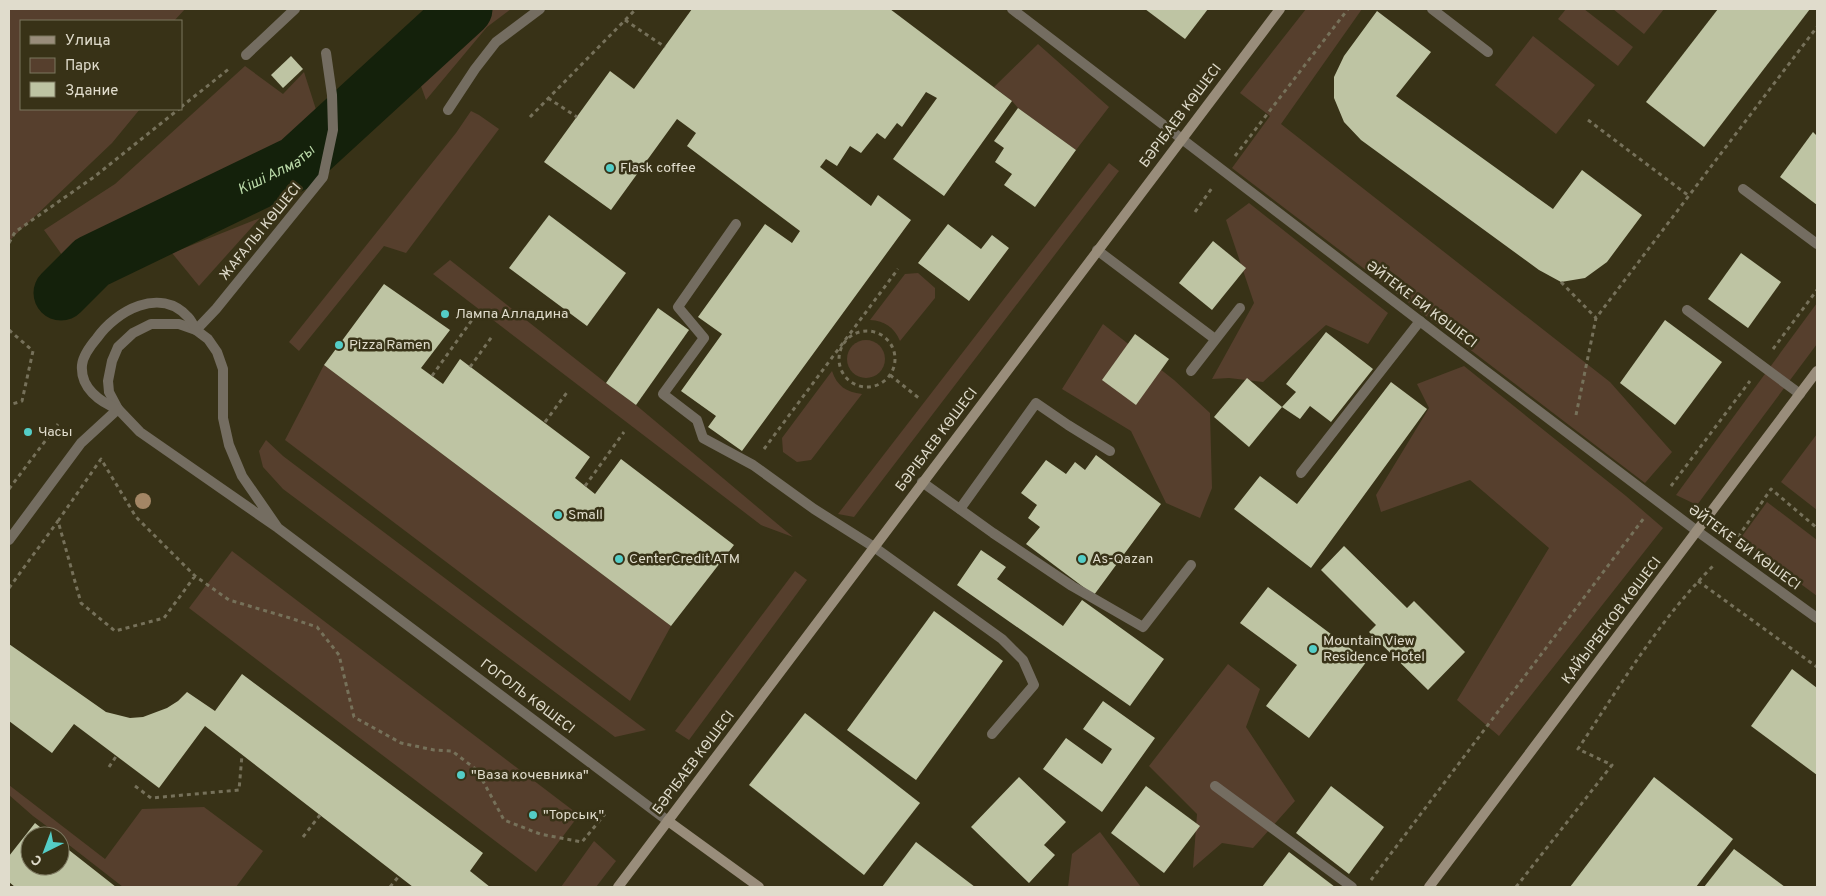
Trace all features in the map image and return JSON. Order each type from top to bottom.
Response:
[{"type":"street","points":[[246,55],[295,9]]},
{"type":"street","points":[[448,110],[475,69],[496,42],[540,9]]},
{"type":"street","name":"ӘЙТЕКЕ БИ КӨШЕСІ","points":[[1012,9],[1697,531],[1817,618]]},
{"type":"street","name":"БӘРІБАЕВ КӨШЕСІ","points":[[618,887],[1280,9]]},
{"type":"street","points":[[1432,9],[1488,52]]},
{"type":"street","name":"ЖАҒАЛЫ КӨШЕСІ","points":[[196,330],[216,309],[323,177],[333,130],[332,95],[326,53]]},
{"type":"street","points":[[1743,190],[1817,244]]},
{"type":"street","points":[[736,224],[678,307],[704,338],[662,394],[696,420],[703,438],[753,465],[814,509],[874,546],[1002,639],[1023,660],[1034,685],[992,734]]},
{"type":"street","points":[[1097,250],[1215,339]]},
{"type":"street","points":[[118,410],[97,398],[88,387],[84,377],[82,364],[89,348],[100,334],[114,320],[133,307],[150,302],[164,303],[176,307],[189,317],[196,330]]},
{"type":"street","points":[[1191,371],[1240,308]]},
{"type":"street","points":[[1687,310],[1800,394]]},
{"type":"street","points":[[1301,473],[1420,321]]},
{"type":"street","points":[[118,410],[109,392],[108,381],[112,361],[118,347],[133,333],[151,324],[179,324],[196,330],[208,339],[217,352],[223,369],[223,418],[229,445],[242,476],[278,528]]},
{"type":"street","name":"ҚАЙЫРБЕКОВ КӨШЕСІ","points":[[1428,887],[1817,371]]},
{"type":"street","points":[[960,509],[1036,403],[1110,451]]},
{"type":"street","points":[[9,540],[81,442],[118,410]]},
{"type":"street","name":"ГОГОЛЬ КӨШЕСІ","points":[[118,410],[140,432],[278,528],[668,821],[760,887]]},
{"type":"street","points":[[922,482],[1072,586],[1143,627],[1191,565]]},
{"type":"street","points":[[1215,786],[1352,887]]},
{"type":"path","points":[[530,117],[636,9]]},
{"type":"path","points":[[1235,157],[1348,9]]},
{"type":"path","points":[[625,20],[665,47]]},
{"type":"path","points":[[1575,420],[1596,318],[1817,26]]},
{"type":"path","points":[[182,106],[246,55]]},
{"type":"path","points":[[548,98],[577,117]]},
{"type":"path","points":[[9,243],[15,232],[94,177],[178,110]]},
{"type":"path","points":[[1588,120],[1688,196]]},
{"type":"path","points":[[1195,212],[1213,186]]},
{"type":"path","points":[[753,465],[898,269]]},
{"type":"path","points":[[1561,282],[1596,318]]},
{"type":"path","points":[[1668,490],[1817,290]]},
{"type":"path","points":[[432,376],[472,320]]},
{"type":"path","points":[[9,330],[34,351],[22,401],[9,405]]},
{"type":"path","points":[[860,331],[870,331],[887,339],[895,356],[894,366],[890,375],[884,382],[876,386],[858,386],[850,382],[844,376],[838,359],[844,342],[851,335],[860,331]]},
{"type":"path","points":[[470,367],[493,336]]},
{"type":"path","points":[[890,375],[920,399]]},
{"type":"path","points":[[545,422],[568,391]]},
{"type":"path","points":[[9,489],[58,424]]},
{"type":"path","points":[[585,486],[624,432]]},
{"type":"path","points":[[9,588],[101,459],[136,517],[194,576],[229,600],[317,627],[339,655],[354,717],[401,743],[434,750],[452,751],[477,770],[504,820],[540,834],[582,842],[606,814]]},
{"type":"path","points":[[1366,887],[1644,519]]},
{"type":"path","points":[[58,521],[81,603],[115,631],[164,618],[194,576]]},
{"type":"path","points":[[1698,581],[1817,667]]},
{"type":"path","points":[[1516,887],[1612,765],[1578,748],[1633,663]]},
{"type":"path","points":[[135,786],[151,798],[239,790],[242,755]]},
{"type":"path","points":[[109,768],[116,756]]},
{"type":"path","points":[[303,837],[320,815]]},
{"type":"path","points":[[390,887],[399,876]]},
{"type":"green space","points":[[9,9],[185,9],[175,20],[20,20],[20,110],[139,110],[112,143],[9,241]]},
{"type":"green space","points":[[433,9],[511,9],[487,27],[426,100],[404,39]]},
{"type":"green space","points":[[1306,9],[1362,9],[1281,124],[1610,382],[1672,452],[1645,483],[1232,168],[1270,116],[1240,93]]},
{"type":"green space","points":[[1566,9],[1584,9],[1633,47],[1618,66],[1558,19]]},
{"type":"green space","points":[[1613,9],[1664,9],[1644,34]]},
{"type":"green space","points":[[1533,36],[1595,85],[1556,134],[1495,85]]},
{"type":"green space","points":[[1038,44],[1109,107],[1076,150],[1018,108],[994,87]]},
{"type":"green space","points":[[245,66],[283,94],[304,72],[320,122],[302,151],[248,174],[143,226],[65,259],[44,230],[115,184]]},
{"type":"green space","points":[[471,111],[499,129],[406,253],[384,246],[299,351],[289,342],[456,133]]},
{"type":"green space","points":[[1109,163],[1119,171],[854,517],[838,514]]},
{"type":"green space","points":[[1249,203],[1388,313],[1368,344],[1326,325],[1263,382],[1229,378],[1212,379],[1254,303],[1226,220]]},
{"type":"green space","points":[[260,218],[199,286],[172,253]]},
{"type":"green space","points":[[450,260],[636,405],[793,537],[761,525],[433,274]]},
{"type":"green space","points":[[918,273],[935,288],[935,298],[900,341],[895,332],[888,326],[870,320],[905,274]]},
{"type":"green space","points":[[1817,303],[1817,344],[1697,505],[1676,495]]},
{"type":"green space","points":[[1103,324],[1174,380],[1210,413],[1212,488],[1200,518],[1166,503],[1131,431],[1062,389]]},
{"type":"green space","points":[[866,340],[879,346],[885,359],[879,372],[866,378],[853,372],[847,359],[853,346]]},
{"type":"green space","points":[[324,365],[671,626],[630,701],[285,440]]},
{"type":"green space","points":[[1464,366],[1663,528],[1499,736],[1457,700],[1549,548],[1470,480],[1381,512],[1376,495],[1429,408],[1417,384]]},
{"type":"green space","points":[[832,371],[839,384],[851,392],[862,394],[811,460],[797,462],[783,452],[782,438]]},
{"type":"green space","points":[[1817,434],[1817,510],[1781,482]]},
{"type":"green space","points":[[266,440],[283,456],[646,730],[615,737],[283,489],[263,467],[259,451]]},
{"type":"green space","points":[[1767,502],[1817,540],[1817,596],[1740,539]]},
{"type":"green space","points":[[232,551],[579,815],[536,872],[189,608]]},
{"type":"green space","points":[[795,571],[807,580],[689,740],[675,731]]},
{"type":"green space","points":[[1228,664],[1260,689],[1246,727],[1295,801],[1253,848],[1222,843],[1193,868],[1197,814],[1149,766]]},
{"type":"green space","points":[[9,785],[62,826],[46,826],[9,795]]},
{"type":"green space","points":[[204,807],[263,851],[236,887],[123,887],[70,846],[70,832],[105,859],[142,809]]},
{"type":"green space","points":[[1100,832],[1141,887],[1068,887],[1072,854]]},
{"type":"green space","points":[[594,841],[616,861],[596,887],[561,887]]},
{"type":"building","points":[[692,9],[890,9],[1012,101],[944,196],[893,159],[937,98],[926,92],[902,127],[897,123],[885,139],[877,133],[861,153],[850,146],[837,166],[826,159],[820,167],[871,206],[878,195],[911,220],[742,451],[708,427],[716,416],[681,391],[722,334],[698,317],[765,224],[792,243],[800,231],[687,146],[696,133],[677,119],[611,210],[544,162],[610,71],[634,89]]},
{"type":"building","points":[[1145,9],[1208,9],[1185,39]]},
{"type":"building","points":[[1718,9],[1810,9],[1704,147],[1646,102]]},
{"type":"building","points":[[1377,11],[1431,52],[1396,96],[1553,209],[1582,170],[1642,215],[1607,262],[1585,278],[1561,282],[1539,270],[1361,140],[1344,122],[1334,98],[1334,77],[1344,56]]},
{"type":"building","points":[[291,56],[303,69],[283,88],[271,75]]},
{"type":"building","points":[[1018,108],[1076,150],[1035,207],[1004,185],[1012,174],[995,162],[1004,148],[994,141]]},
{"type":"building","points":[[1813,132],[1817,136],[1817,205],[1780,177]]},
{"type":"building","points":[[549,215],[626,273],[587,326],[509,268]]},
{"type":"building","points":[[948,224],[981,249],[992,235],[1009,248],[969,301],[918,263]]},
{"type":"building","points":[[1213,241],[1246,268],[1212,310],[1179,283]]},
{"type":"building","points":[[1741,253],[1781,282],[1748,328],[1708,299]]},
{"type":"building","points":[[384,284],[450,330],[421,368],[443,384],[460,359],[590,457],[575,478],[595,494],[621,459],[734,545],[671,626],[324,365]]},
{"type":"building","points":[[658,308],[689,330],[636,405],[606,383]]},
{"type":"building","points":[[1665,320],[1722,362],[1675,425],[1620,383]]},
{"type":"building","points":[[1326,332],[1373,369],[1331,422],[1310,406],[1300,419],[1282,407],[1296,392],[1286,384]]},
{"type":"building","points":[[1135,334],[1169,359],[1136,405],[1102,380]]},
{"type":"building","points":[[1247,378],[1282,407],[1249,447],[1214,417]]},
{"type":"building","points":[[1391,382],[1427,409],[1311,568],[1234,509],[1260,476],[1297,504]]},
{"type":"building","points":[[1096,455],[1161,504],[1094,595],[1026,544],[1040,527],[1028,518],[1037,505],[1021,493],[1046,460],[1066,474],[1075,462],[1085,470]]},
{"type":"building","points":[[1344,546],[1407,608],[1414,601],[1465,652],[1428,690],[1369,632],[1376,625],[1321,570]]},
{"type":"building","points":[[981,550],[1006,567],[997,579],[1063,626],[1082,600],[1164,659],[1130,706],[957,585]]},
{"type":"building","points":[[1268,587],[1367,661],[1309,738],[1266,706],[1297,665],[1240,623]]},
{"type":"building","points":[[934,611],[1003,661],[916,780],[847,730]]},
{"type":"building","points":[[9,644],[106,712],[130,718],[143,717],[167,708],[187,692],[215,711],[242,674],[483,853],[470,871],[490,887],[413,887],[205,726],[159,788],[74,724],[52,753],[9,721]]},
{"type":"building","points":[[1792,669],[1817,688],[1817,775],[1751,726]]},
{"type":"building","points":[[1103,701],[1155,738],[1102,812],[1043,769],[1066,738],[1102,764],[1112,749],[1083,729]]},
{"type":"building","points":[[805,713],[920,803],[864,875],[749,785]]},
{"type":"building","points":[[1019,777],[1066,822],[1044,845],[1055,855],[1029,883],[971,827]]},
{"type":"building","points":[[1654,777],[1733,839],[1696,887],[1570,887]]},
{"type":"building","points":[[1146,786],[1200,826],[1164,873],[1111,833]]},
{"type":"building","points":[[1331,786],[1384,827],[1349,874],[1296,833]]},
{"type":"building","points":[[20,842],[20,876],[70,876],[70,851],[116,887],[15,887],[9,882],[9,856]]},
{"type":"building","points":[[916,842],[975,887],[882,887]]},
{"type":"building","points":[[1734,849],[1785,887],[1704,887]]},
{"type":"building","points":[[1289,852],[1335,887],[1262,887]]},
{"type":"waterway","name":"Кіші Алматы","points":[[61,293],[92,262],[297,163],[465,9]]},
{"type":"place","name":"Flask coffee","points":[[610,168]]},
{"type":"place","name":"Лампа Алладина","points":[[445,314]]},
{"type":"place","name":"Pizza Ramen","points":[[339,345]]},
{"type":"place","name":"Часы","points":[[28,432]]},
{"type":"place","name":"Small","points":[[558,515]]},
{"type":"place","name":"CenterCredit ATM","points":[[619,559]]},
{"type":"place","name":"As-Qazan","points":[[1082,559]]},
{"type":"place","name":"Mountain View Residence Hotel","points":[[1313,649]]},
{"type":"place","name":"\"Ваза кочевника\"","points":[[461,775]]},
{"type":"place","name":"\"Торсық\"","points":[[533,815]]}]
